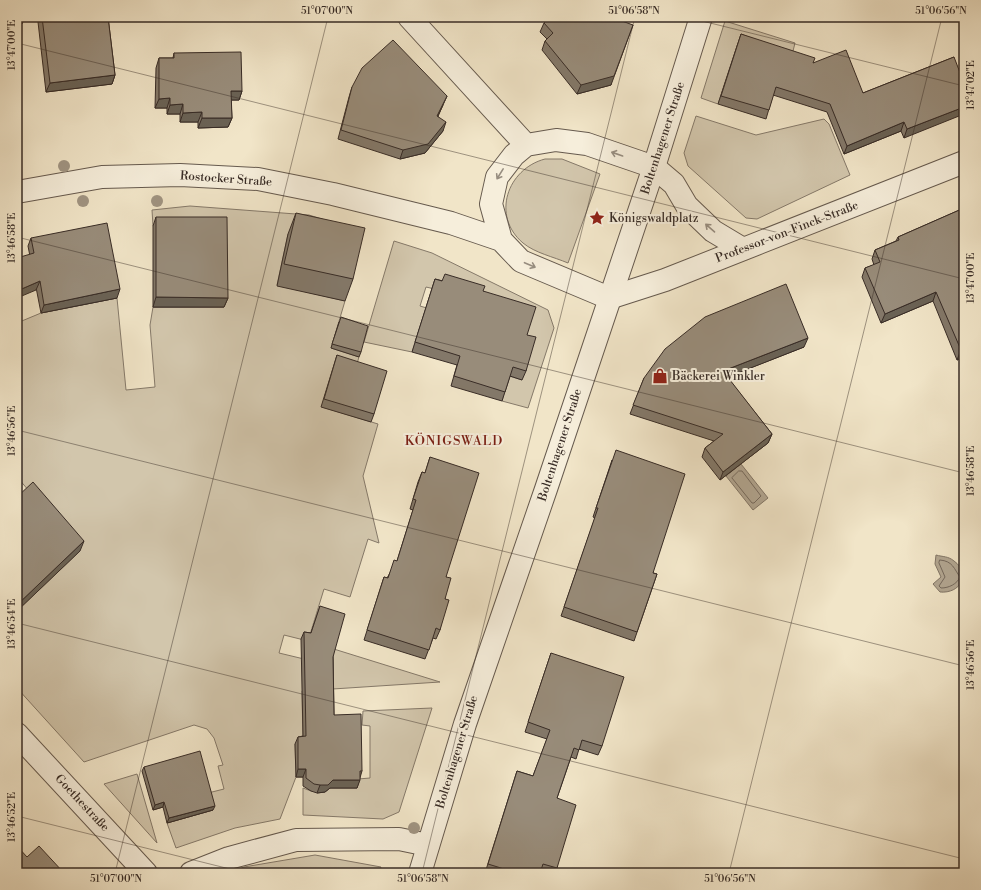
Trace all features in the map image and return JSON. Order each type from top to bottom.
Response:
[{"type":"street","points":[[409,17],[526,146]]},
{"type":"street","name":"Boltenhagener Straße","points":[[420,873],[464,724],[546,489],[654,167],[701,17]]},
{"type":"street","points":[[609,298],[521,261],[501,240],[491,204],[497,177],[514,155],[526,146],[556,140],[586,144],[654,167],[674,184],[686,206],[713,231],[742,249]]},
{"type":"street","name":"Professor-von-Finck-Straße","points":[[609,298],[659,282],[964,162]]},
{"type":"street","name":"Rostocker Straße","points":[[17,192],[102,177],[180,175],[258,179],[333,194],[451,223],[501,240]]},
{"type":"street","name":"Goethestraße","points":[[17,734],[146,873]]},
{"type":"street","points":[[191,873],[229,858],[296,840],[399,839],[428,845]]},
{"type":"shaded area","points":[[725,21],[795,43],[793,51],[783,57],[738,43],[718,104],[701,98]]},
{"type":"shaded area","points":[[696,116],[756,135],[824,119],[829,124],[850,175],[757,219],[746,218],[688,166],[684,153]]},
{"type":"shaded area","points":[[545,159],[562,159],[600,174],[568,263],[539,252],[523,243],[513,232],[508,220],[506,207],[508,195],[513,183],[521,173],[532,164]]},
{"type":"shaded area","points":[[190,206],[309,215],[360,231],[288,234],[277,285],[345,301],[331,348],[359,357],[355,370],[322,407],[378,424],[363,476],[379,543],[368,539],[350,597],[324,589],[308,641],[440,682],[302,691],[303,744],[295,744],[296,777],[280,819],[235,828],[176,848],[167,823],[213,810],[208,793],[224,789],[218,766],[223,765],[214,738],[207,729],[194,725],[84,762],[17,688],[17,611],[80,551],[18,478],[17,479],[17,323],[41,313],[117,298],[126,390],[155,387],[150,325],[153,307],[224,307],[153,226],[152,210]],"holes":[[[284,635],[308,641],[304,659],[279,653]]]},
{"type":"shaded area","points":[[394,241],[432,253],[548,310],[554,328],[528,408],[502,401],[509,376],[522,380],[439,290],[426,287],[420,306],[430,309],[419,330],[412,352],[364,342]]},
{"type":"shaded area","points":[[432,708],[399,812],[383,819],[303,815],[303,788],[311,791],[330,788],[358,779],[370,778],[370,726],[362,725],[363,711]]},
{"type":"shaded area","points":[[137,774],[157,843],[104,784]]},
{"type":"shaded area","points":[[315,855],[381,867],[379,873],[231,873],[244,867]]},
{"type":"water","points":[[741,464],[768,498],[753,510],[726,476]]},
{"type":"water","points":[[936,555],[952,559],[959,566],[962,572],[963,577],[961,582],[953,590],[940,592],[933,584],[941,577],[935,564]]},
{"type":"building","points":[[42,17],[108,17],[115,75],[50,83]]},
{"type":"building","points":[[550,17],[624,17],[622,21],[633,25],[614,76],[581,85],[545,41],[553,33],[544,23]]},
{"type":"building","points":[[741,34],[815,58],[813,63],[846,50],[863,93],[954,57],[964,83],[964,107],[907,129],[904,122],[847,146],[830,104],[776,87],[769,110],[721,96]]},
{"type":"building","points":[[393,40],[447,96],[437,116],[446,122],[428,144],[403,150],[341,130],[352,87],[362,68]]},
{"type":"building","points":[[241,52],[242,91],[231,91],[232,118],[202,118],[202,112],[183,113],[183,104],[170,105],[170,98],[159,99],[159,58],[174,58],[174,53]]},
{"type":"building","points":[[964,208],[964,349],[961,350],[936,292],[885,314],[865,268],[880,262],[875,250],[899,240],[898,237]]},
{"type":"building","points":[[296,213],[365,228],[353,279],[284,264]]},
{"type":"building","points":[[156,217],[227,217],[228,298],[156,297]]},
{"type":"building","points":[[107,223],[120,289],[44,305],[40,281],[17,291],[17,258],[34,253],[31,238]]},
{"type":"building","points":[[445,274],[485,286],[483,291],[536,307],[527,335],[536,337],[526,371],[513,367],[505,392],[454,376],[460,356],[415,342],[435,279],[442,281]]},
{"type":"building","points":[[786,284],[808,338],[723,371],[772,434],[723,472],[705,448],[723,434],[633,405],[644,378],[665,349],[705,317]]},
{"type":"building","points":[[341,317],[368,326],[361,352],[332,344]]},
{"type":"building","points":[[337,355],[387,371],[374,414],[324,399]]},
{"type":"building","points":[[616,450],[685,474],[653,573],[657,574],[637,632],[564,607]]},
{"type":"building","points":[[430,457],[479,473],[446,577],[451,578],[445,599],[449,600],[440,630],[436,628],[429,650],[367,630],[384,577],[388,578],[394,560],[397,561],[416,500],[413,499],[422,472],[425,473]]},
{"type":"building","points":[[33,482],[84,541],[17,605],[17,497]]},
{"type":"building","points":[[320,606],[345,614],[333,657],[334,715],[361,714],[362,771],[360,771],[360,780],[333,780],[328,785],[314,784],[306,778],[306,769],[298,769],[298,737],[306,736],[304,632],[311,633]]},
{"type":"building","points":[[551,653],[624,677],[602,746],[582,740],[579,750],[574,748],[557,798],[576,805],[557,868],[543,864],[540,873],[517,873],[488,864],[517,771],[533,776],[550,730],[528,722]]},
{"type":"building","points":[[200,751],[215,806],[169,818],[164,802],[155,805],[144,767]]},
{"type":"building","points":[[17,846],[27,857],[39,846],[64,873],[17,873]]},
{"type":"place","name":"Königswaldplatz","points":[[597,218]]},
{"type":"place","name":"Bäckerei Winkler","points":[[660,376]]},
{"type":"district","name":"KÖNIGSWALD","points":[[454,441]]}]
